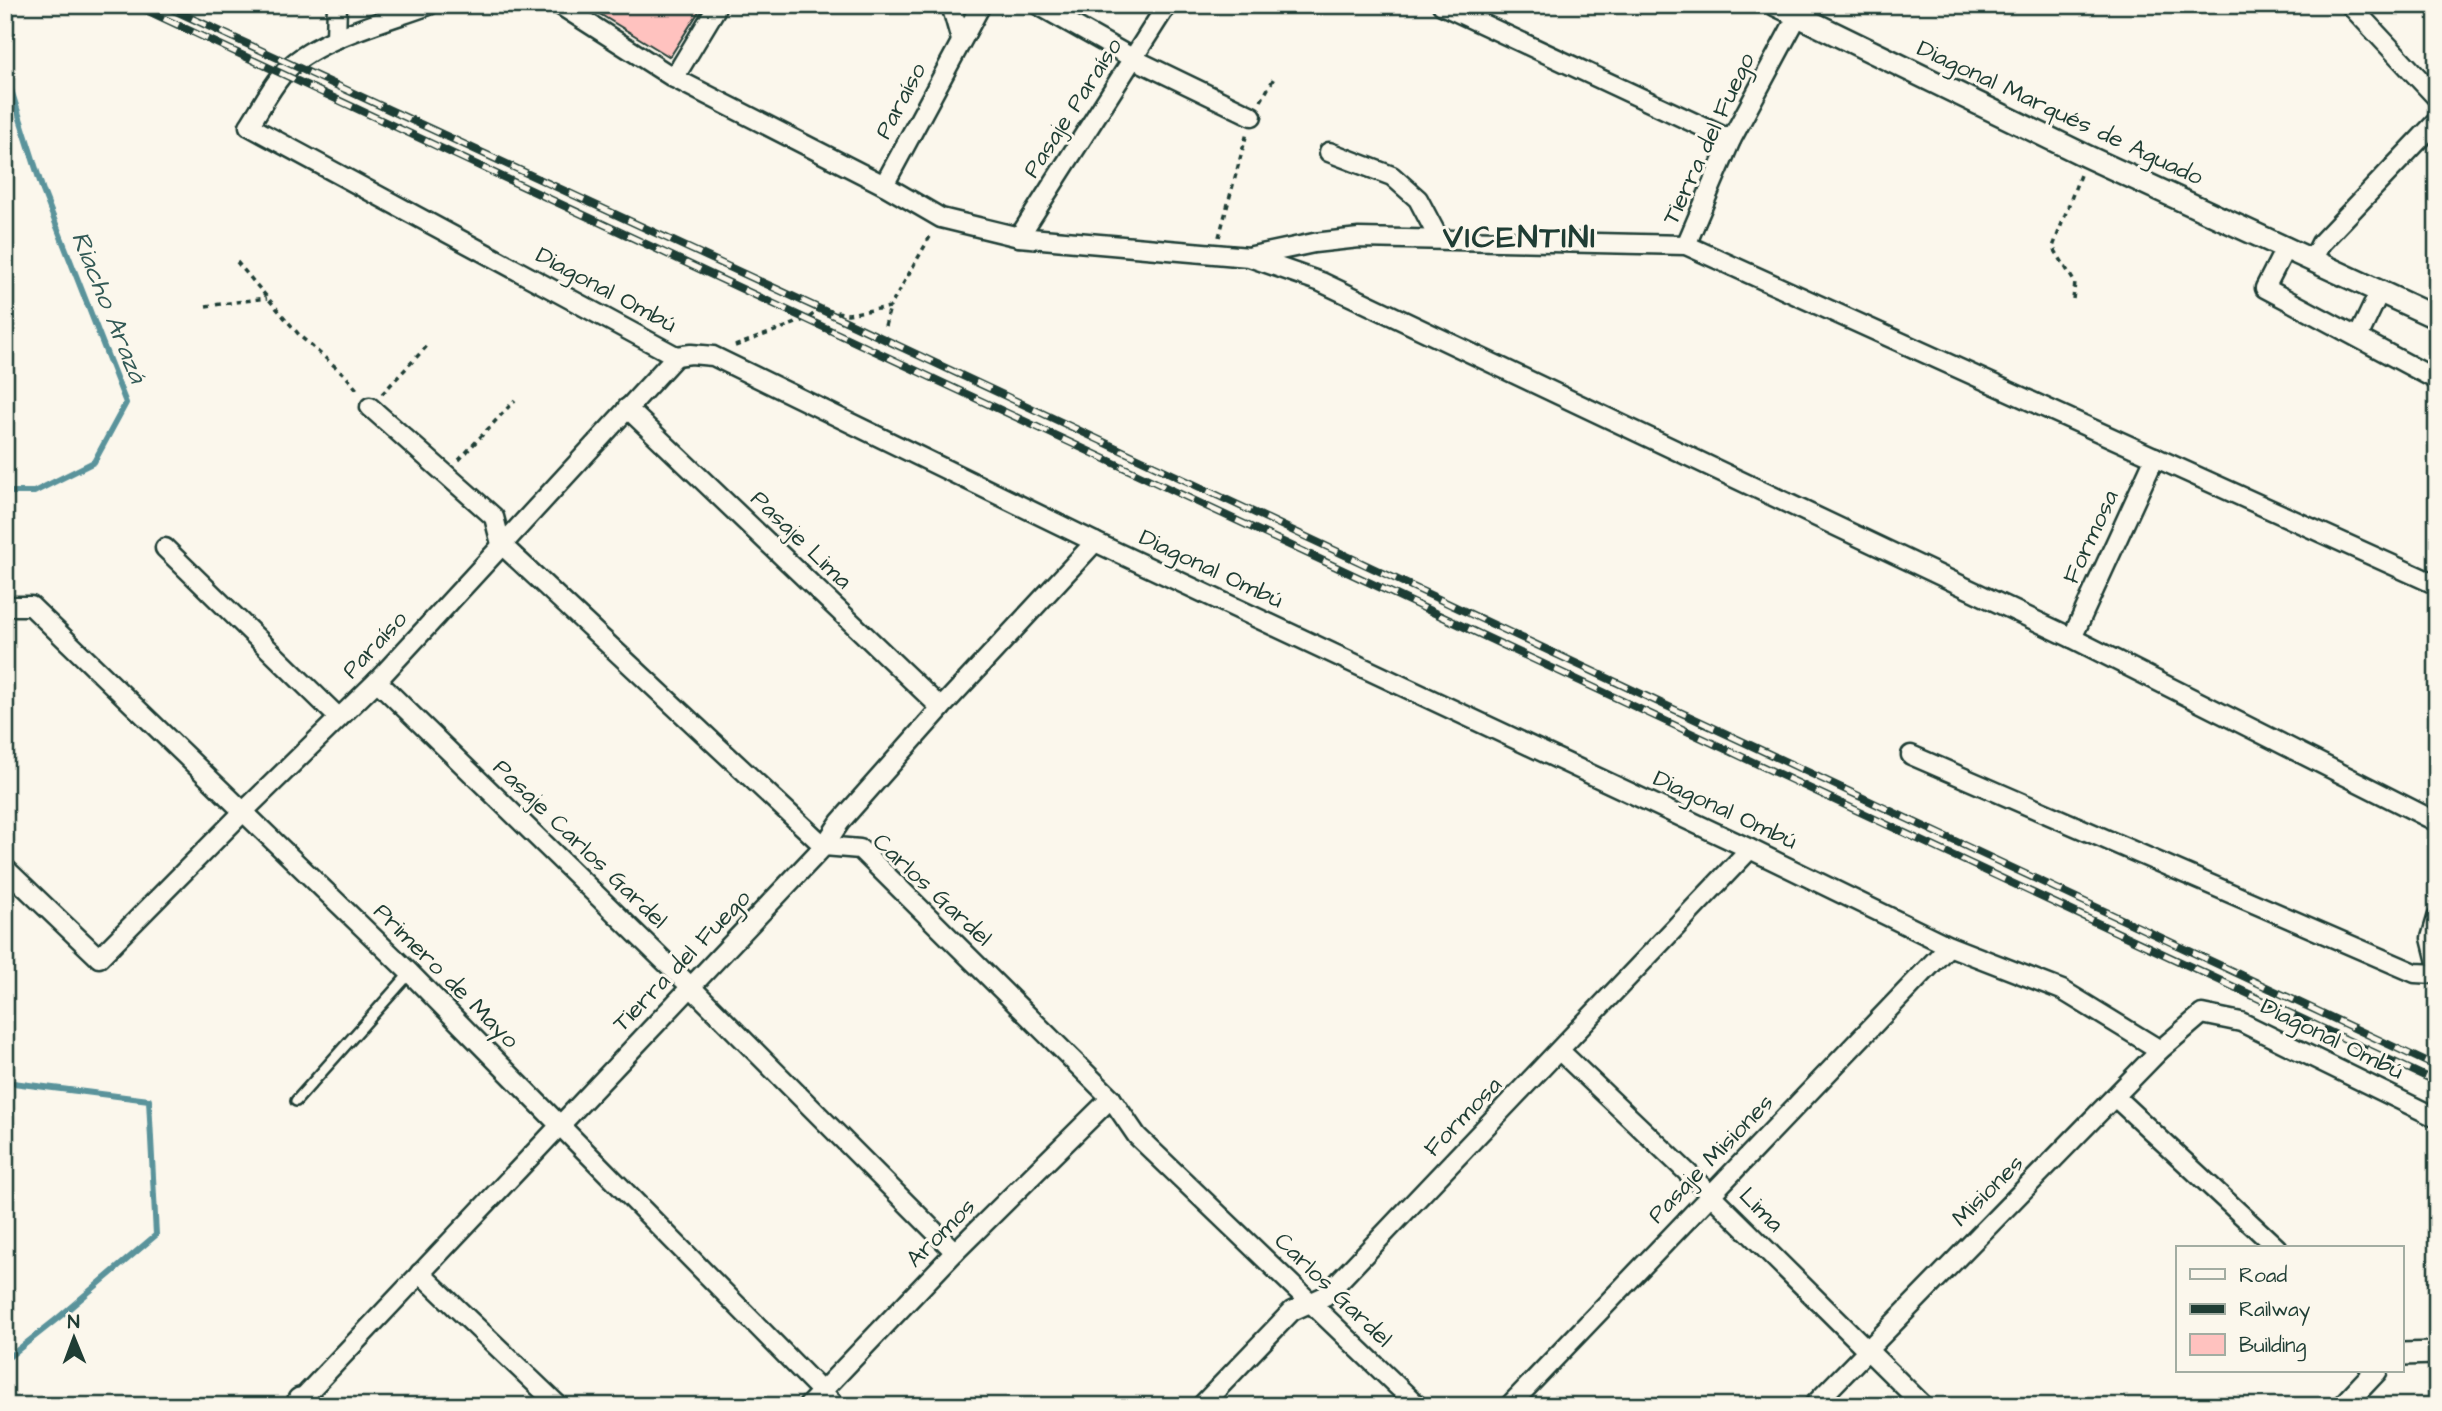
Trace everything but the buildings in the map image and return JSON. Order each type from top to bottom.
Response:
[{"type":"street","points":[[337,5],[336,39],[429,5]]},
{"type":"street","points":[[559,5],[674,78],[884,185],[940,218],[1020,237],[1249,257],[1314,243],[1359,238],[1686,245],[2437,584]]},
{"type":"street","points":[[951,5],[961,40]]},
{"type":"street","name":"Paraíso","points":[[884,185],[981,5]]},
{"type":"street","points":[[1038,5],[1134,59],[1252,116]]},
{"type":"street","name":"Pasaje Paraíso","points":[[1020,237],[1167,5]]},
{"type":"street","points":[[1442,5],[1731,140]]},
{"type":"street","name":"Diagonal Marqués de Aguado","points":[[1776,5],[2087,156],[2437,317]]},
{"type":"street","points":[[2350,5],[2437,98]]},
{"type":"street","points":[[674,78],[716,7]]},
{"type":"street","name":"Tierra del Fuego","points":[[1686,245],[1731,140],[1797,17]]},
{"type":"street","name":"Diagonal Ombú","points":[[336,39],[313,51],[282,74],[249,126],[676,356],[713,356],[1095,542],[1750,849],[1949,946],[2062,990],[2160,1050]]},
{"type":"street","points":[[2313,259],[2321,243],[2437,121]]},
{"type":"street","points":[[1329,152],[1392,176],[1418,199],[1439,239]]},
{"type":"street","points":[[2286,247],[2265,288],[2437,380]]},
{"type":"street","points":[[1249,257],[1321,282],[2072,638],[2437,822]]},
{"type":"street","points":[[2357,337],[2380,291]]},
{"type":"street","name":"Paraíso","points":[[5,868],[99,958],[376,681],[676,356]]},
{"type":"street","points":[[370,407],[494,517],[501,544],[824,846]]},
{"type":"street","name":"Pasaje Lima","points":[[626,408],[941,708]]},
{"type":"street","name":"Formosa","points":[[2072,638],[2155,457]]},
{"type":"street","name":"Tierra del Fuego","points":[[300,1404],[559,1124],[824,846],[841,822],[941,708],[1095,542]]},
{"type":"street","points":[[165,548],[339,718]]},
{"type":"street","name":"Primero de Mayo","points":[[5,606],[31,606],[410,972],[836,1406]]},
{"type":"street","name":"Pasaje Carlos Gardel","points":[[376,681],[691,987],[955,1252]]},
{"type":"street","points":[[1911,755],[2415,973],[2437,974]]},
{"type":"street","name":"Carlos Gardel","points":[[824,846],[860,849],[1111,1098],[1138,1136],[1418,1406]]},
{"type":"street","name":"Formosa","points":[[1201,1406],[1292,1311],[1325,1296],[1750,849]]},
{"type":"street","points":[[2437,918],[2431,938],[2437,962]]},
{"type":"street","name":"Pasaje Misiones","points":[[1509,1406],[1949,946]]},
{"type":"street","name":"Diagonal Ombú","points":[[2202,1014],[2241,1022],[2437,1118]]},
{"type":"street","name":"Misiones","points":[[1813,1406],[2160,1050],[2202,1014]]},
{"type":"street","name":"Lima","points":[[1560,1051],[1711,1195],[1924,1406]]},
{"type":"street","points":[[2115,1097],[2275,1246]]},
{"type":"street","name":"Aromos","points":[[808,1406],[955,1252],[1111,1098]]},
{"type":"street","points":[[420,1273],[559,1406]]},
{"type":"street","points":[[2404,1354],[2437,1353]]},
{"type":"street","points":[[2343,1406],[2375,1372]]},
{"type":"lane","points":[[296,1101],[410,972]]},
{"type":"path","points":[[1214,255],[1252,116],[1274,78]]},
{"type":"path","points":[[2073,299],[2075,283],[2053,247],[2087,156]]},
{"type":"path","points":[[885,326],[891,307],[940,218]]},
{"type":"path","points":[[237,262],[301,337],[345,375],[370,407],[426,347]]},
{"type":"path","points":[[206,306],[267,298]]},
{"type":"path","points":[[713,356],[807,319],[820,309],[848,314],[891,307]]},
{"type":"path","points":[[447,474],[515,400]]},
{"type":"waterway","name":"Riacho Arazá","points":[[5,71],[43,191],[126,403],[94,462],[34,492],[5,492]]},
{"type":"waterway","name":"Riacho Arazá","points":[[5,1082],[149,1100],[156,1235],[5,1360]]},
{"type":"railway","points":[[135,5],[2437,1082]]},
{"type":"railway","points":[[163,5],[820,309],[2437,1067]]},
{"type":"district","name":"VICENTINI","points":[[1520,237]]}]
